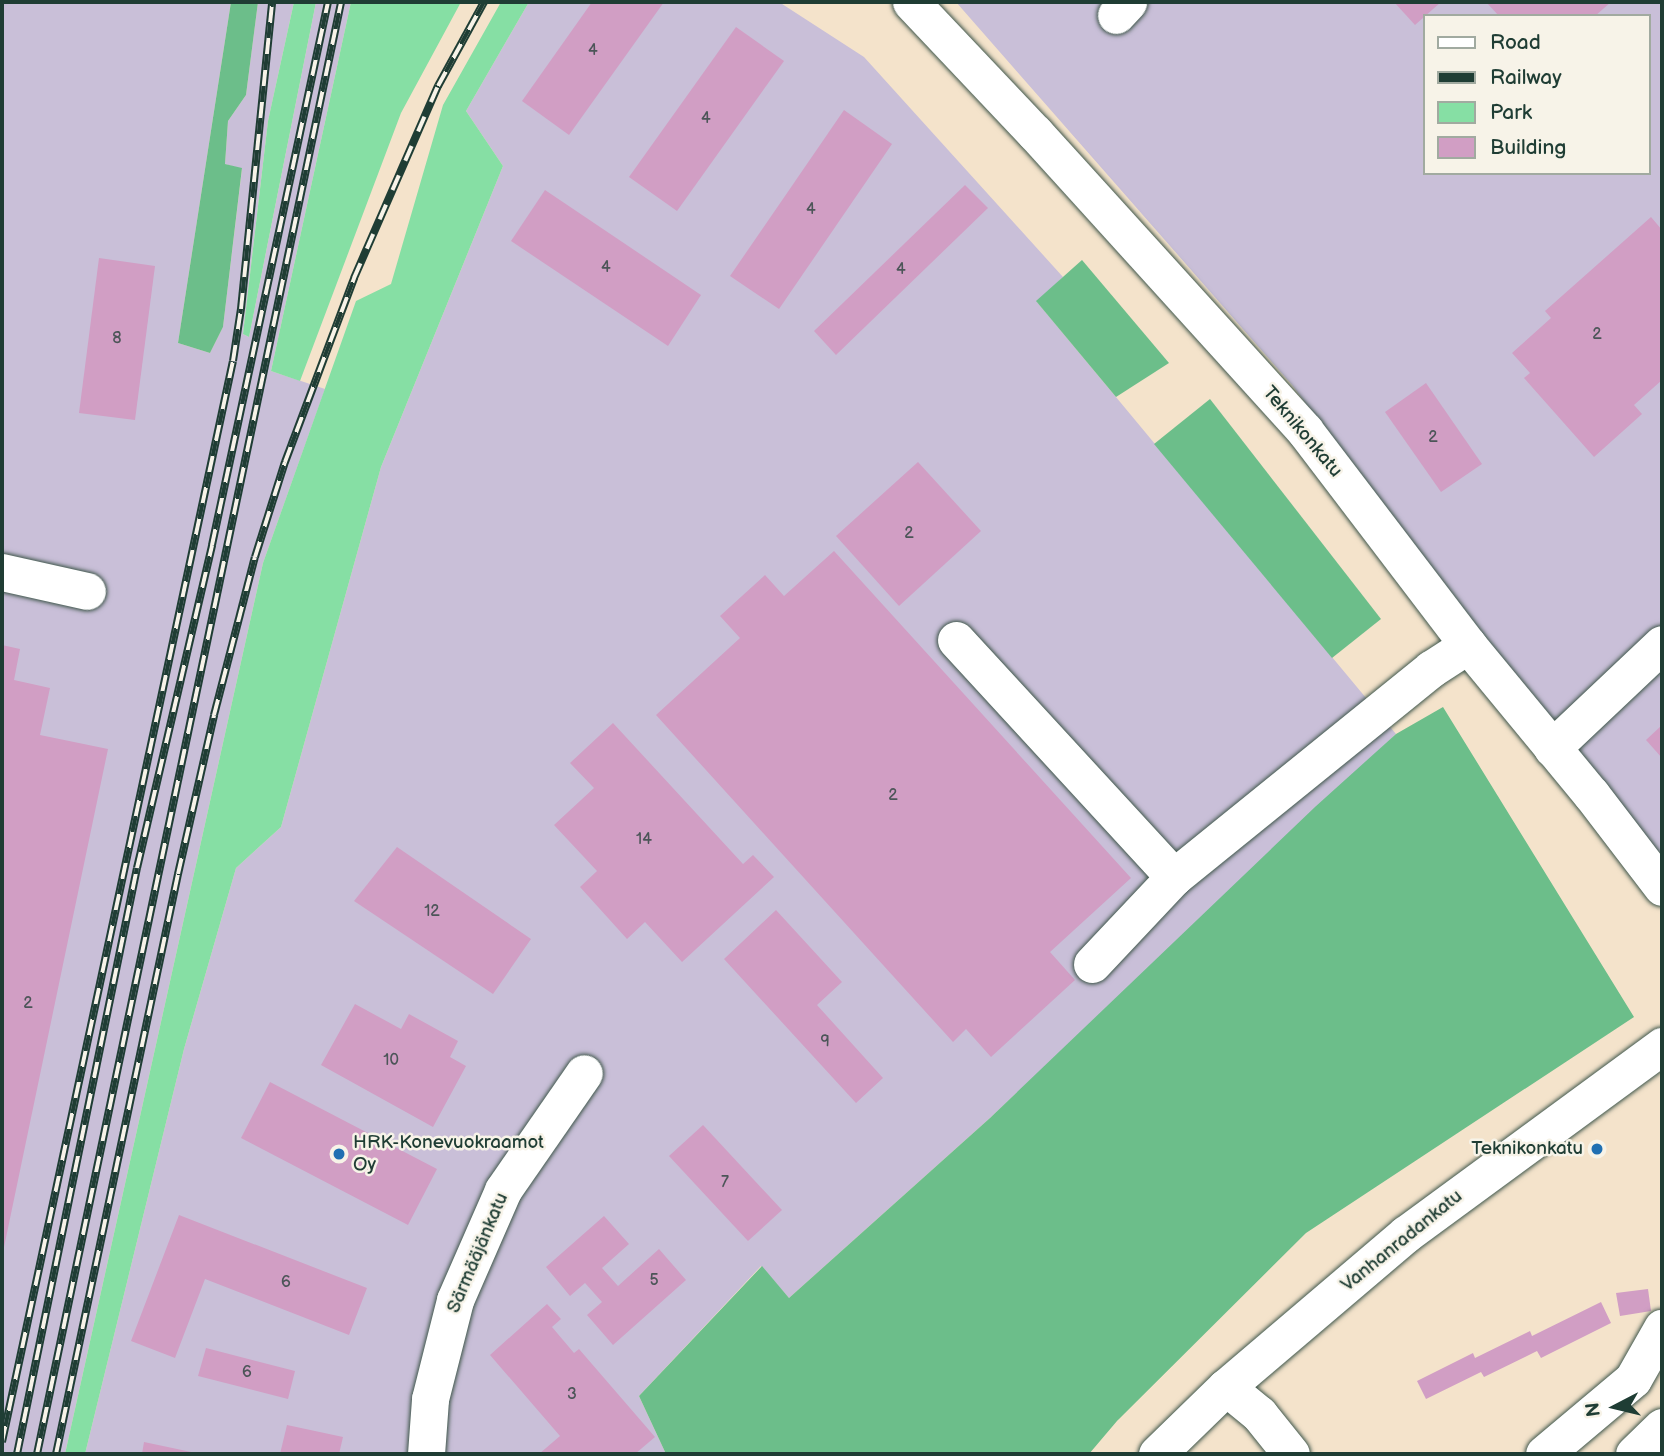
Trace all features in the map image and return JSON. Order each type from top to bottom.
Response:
[{"type":"street","name":"Teknikonkatu","points":[[911,2],[1035,133],[1305,431],[1468,645],[1662,887]]},
{"type":"street","points":[[2,572],[86,591]]},
{"type":"street","points":[[956,640],[1174,877]]},
{"type":"street","points":[[1552,748],[1662,644]]},
{"type":"street","points":[[1092,964],[1174,877],[1431,668],[1468,645]]},
{"type":"street","name":"Vanhanradankatu","points":[[1157,1454],[1227,1387],[1406,1234],[1662,1046]]},
{"type":"street","name":"Särmääjänkatu","points":[[426,1454],[430,1399],[455,1300],[503,1191],[584,1073]]},
{"type":"street","points":[[1544,1454],[1633,1379],[1662,1328]]},
{"type":"street","points":[[1227,1387],[1259,1414],[1291,1454]]},
{"type":"street","points":[[1634,1454],[1662,1427]]},
{"type":"shaded area","points":[[2,2],[231,2],[178,343],[210,353],[223,327],[242,169],[225,164],[228,121],[246,95],[258,2],[294,2],[268,121],[243,334],[249,337],[316,2],[351,2],[271,371],[325,389],[263,563],[65,1454],[2,1454]]},
{"type":"shaded area","points":[[529,2],[779,2],[864,57],[1063,277],[1037,302],[1396,734],[990,1118],[789,1298],[761,1266],[639,1396],[666,1454],[85,1454],[184,1049],[236,868],[281,827],[381,467],[503,166],[466,111]]},
{"type":"shaded area","points":[[956,2],[1662,2],[1662,856],[1495,658],[1292,385]]},
{"type":"green space","points":[[231,2],[258,2],[246,95],[228,121],[225,164],[242,168],[223,327],[210,353],[178,343]]},
{"type":"green space","points":[[294,2],[316,2],[249,337],[243,334],[268,121]]},
{"type":"green space","points":[[351,2],[461,2],[401,113],[300,381],[271,371]]},
{"type":"green space","points":[[501,2],[529,2],[466,111],[503,166],[381,467],[281,827],[236,868],[184,1049],[85,1454],[65,1454],[263,563],[356,301],[391,284],[443,105]]},
{"type":"green space","points":[[1082,260],[1169,363],[1116,397],[1036,301]]},
{"type":"green space","points":[[1210,399],[1381,619],[1332,658],[1154,444]]},
{"type":"green space","points":[[1443,707],[1634,1017],[1306,1233],[1117,1421],[1089,1454],[666,1454],[639,1396],[762,1266],[789,1298],[990,1118],[1315,807],[1396,734]]},
{"type":"building","points":[[592,2],[664,2],[569,135],[522,101]]},
{"type":"building","points":[[1394,2],[1441,2],[1427,14],[1422,14],[1422,19],[1415,25]]},
{"type":"building","points":[[1486,2],[1611,2],[1597,14],[1497,14]]},
{"type":"building","points":[[736,27],[784,61],[677,211],[629,177]]},
{"type":"building","points":[[844,110],[892,144],[779,309],[730,276]]},
{"type":"building","points":[[965,185],[988,208],[836,355],[814,331]]},
{"type":"building","points":[[545,190],[701,295],[668,346],[511,241]]},
{"type":"building","points":[[1651,217],[1662,230],[1662,380],[1634,405],[1642,414],[1594,457],[1524,378],[1530,373],[1512,353],[1551,318],[1545,311]]},
{"type":"building","points":[[99,258],[155,266],[135,420],[79,413]]},
{"type":"building","points":[[1426,383],[1482,464],[1441,492],[1385,412]]},
{"type":"building","points":[[918,462],[981,531],[899,606],[836,536]]},
{"type":"building","points":[[834,551],[1131,878],[1050,952],[1075,980],[991,1057],[966,1029],[953,1042],[656,715],[740,638],[720,616],[765,575],[784,596]]},
{"type":"building","points":[[2,645],[20,649],[14,680],[50,688],[40,735],[108,749],[3,1252]]},
{"type":"building","points":[[613,723],[743,864],[753,855],[774,877],[682,962],[645,922],[627,939],[580,887],[597,871],[554,825],[594,788],[570,763]]},
{"type":"building","points":[[1662,725],[1662,758],[1646,740]]},
{"type":"building","points":[[397,847],[531,939],[493,994],[354,901]]},
{"type":"building","points":[[776,910],[842,982],[817,1005],[883,1078],[856,1103],[724,959]]},
{"type":"building","points":[[355,1004],[401,1029],[409,1014],[458,1041],[450,1057],[466,1066],[433,1127],[321,1065]]},
{"type":"building","name":"HRK-Konevuokraamot Oy","points":[[270,1082],[437,1169],[408,1225],[241,1138]]},
{"type":"building","points":[[703,1125],[782,1210],[748,1241],[669,1156]]},
{"type":"building","points":[[179,1215],[367,1288],[349,1335],[205,1279],[175,1358],[131,1341]]},
{"type":"building","points":[[604,1216],[629,1244],[602,1268],[618,1286],[659,1249],[686,1280],[613,1345],[587,1315],[602,1302],[585,1283],[570,1296],[546,1267]]},
{"type":"building","points":[[1648,1289],[1651,1311],[1620,1316],[1616,1293]]},
{"type":"building","points":[[1601,1302],[1611,1323],[1541,1358],[1537,1351],[1484,1377],[1481,1372],[1426,1399],[1417,1381],[1473,1353],[1475,1358],[1530,1331],[1532,1336]]},
{"type":"building","points":[[547,1304],[561,1319],[552,1327],[574,1353],[579,1349],[655,1437],[635,1454],[539,1454],[560,1436],[490,1355]]},
{"type":"building","points":[[206,1348],[295,1371],[288,1399],[198,1376]]},
{"type":"building","points":[[287,1425],[343,1437],[339,1454],[280,1454]]},
{"type":"building","points":[[144,1442],[196,1453],[196,1454],[142,1454]]},
{"type":"railway","points":[[2,1442],[233,361],[241,309],[272,2]]},
{"type":"railway","points":[[17,1454],[137,868],[212,545],[328,2]]},
{"type":"railway","points":[[37,1454],[341,2]]},
{"type":"railway","points":[[56,1454],[178,874],[214,715],[255,557],[285,462],[354,278],[438,86],[484,2]]},
{"type":"place","name":"Teknikonkatu","points":[[1597,1149]]},
{"type":"place","name":"HRK-Konevuokraamot Oy","points":[[339,1154]]}]
